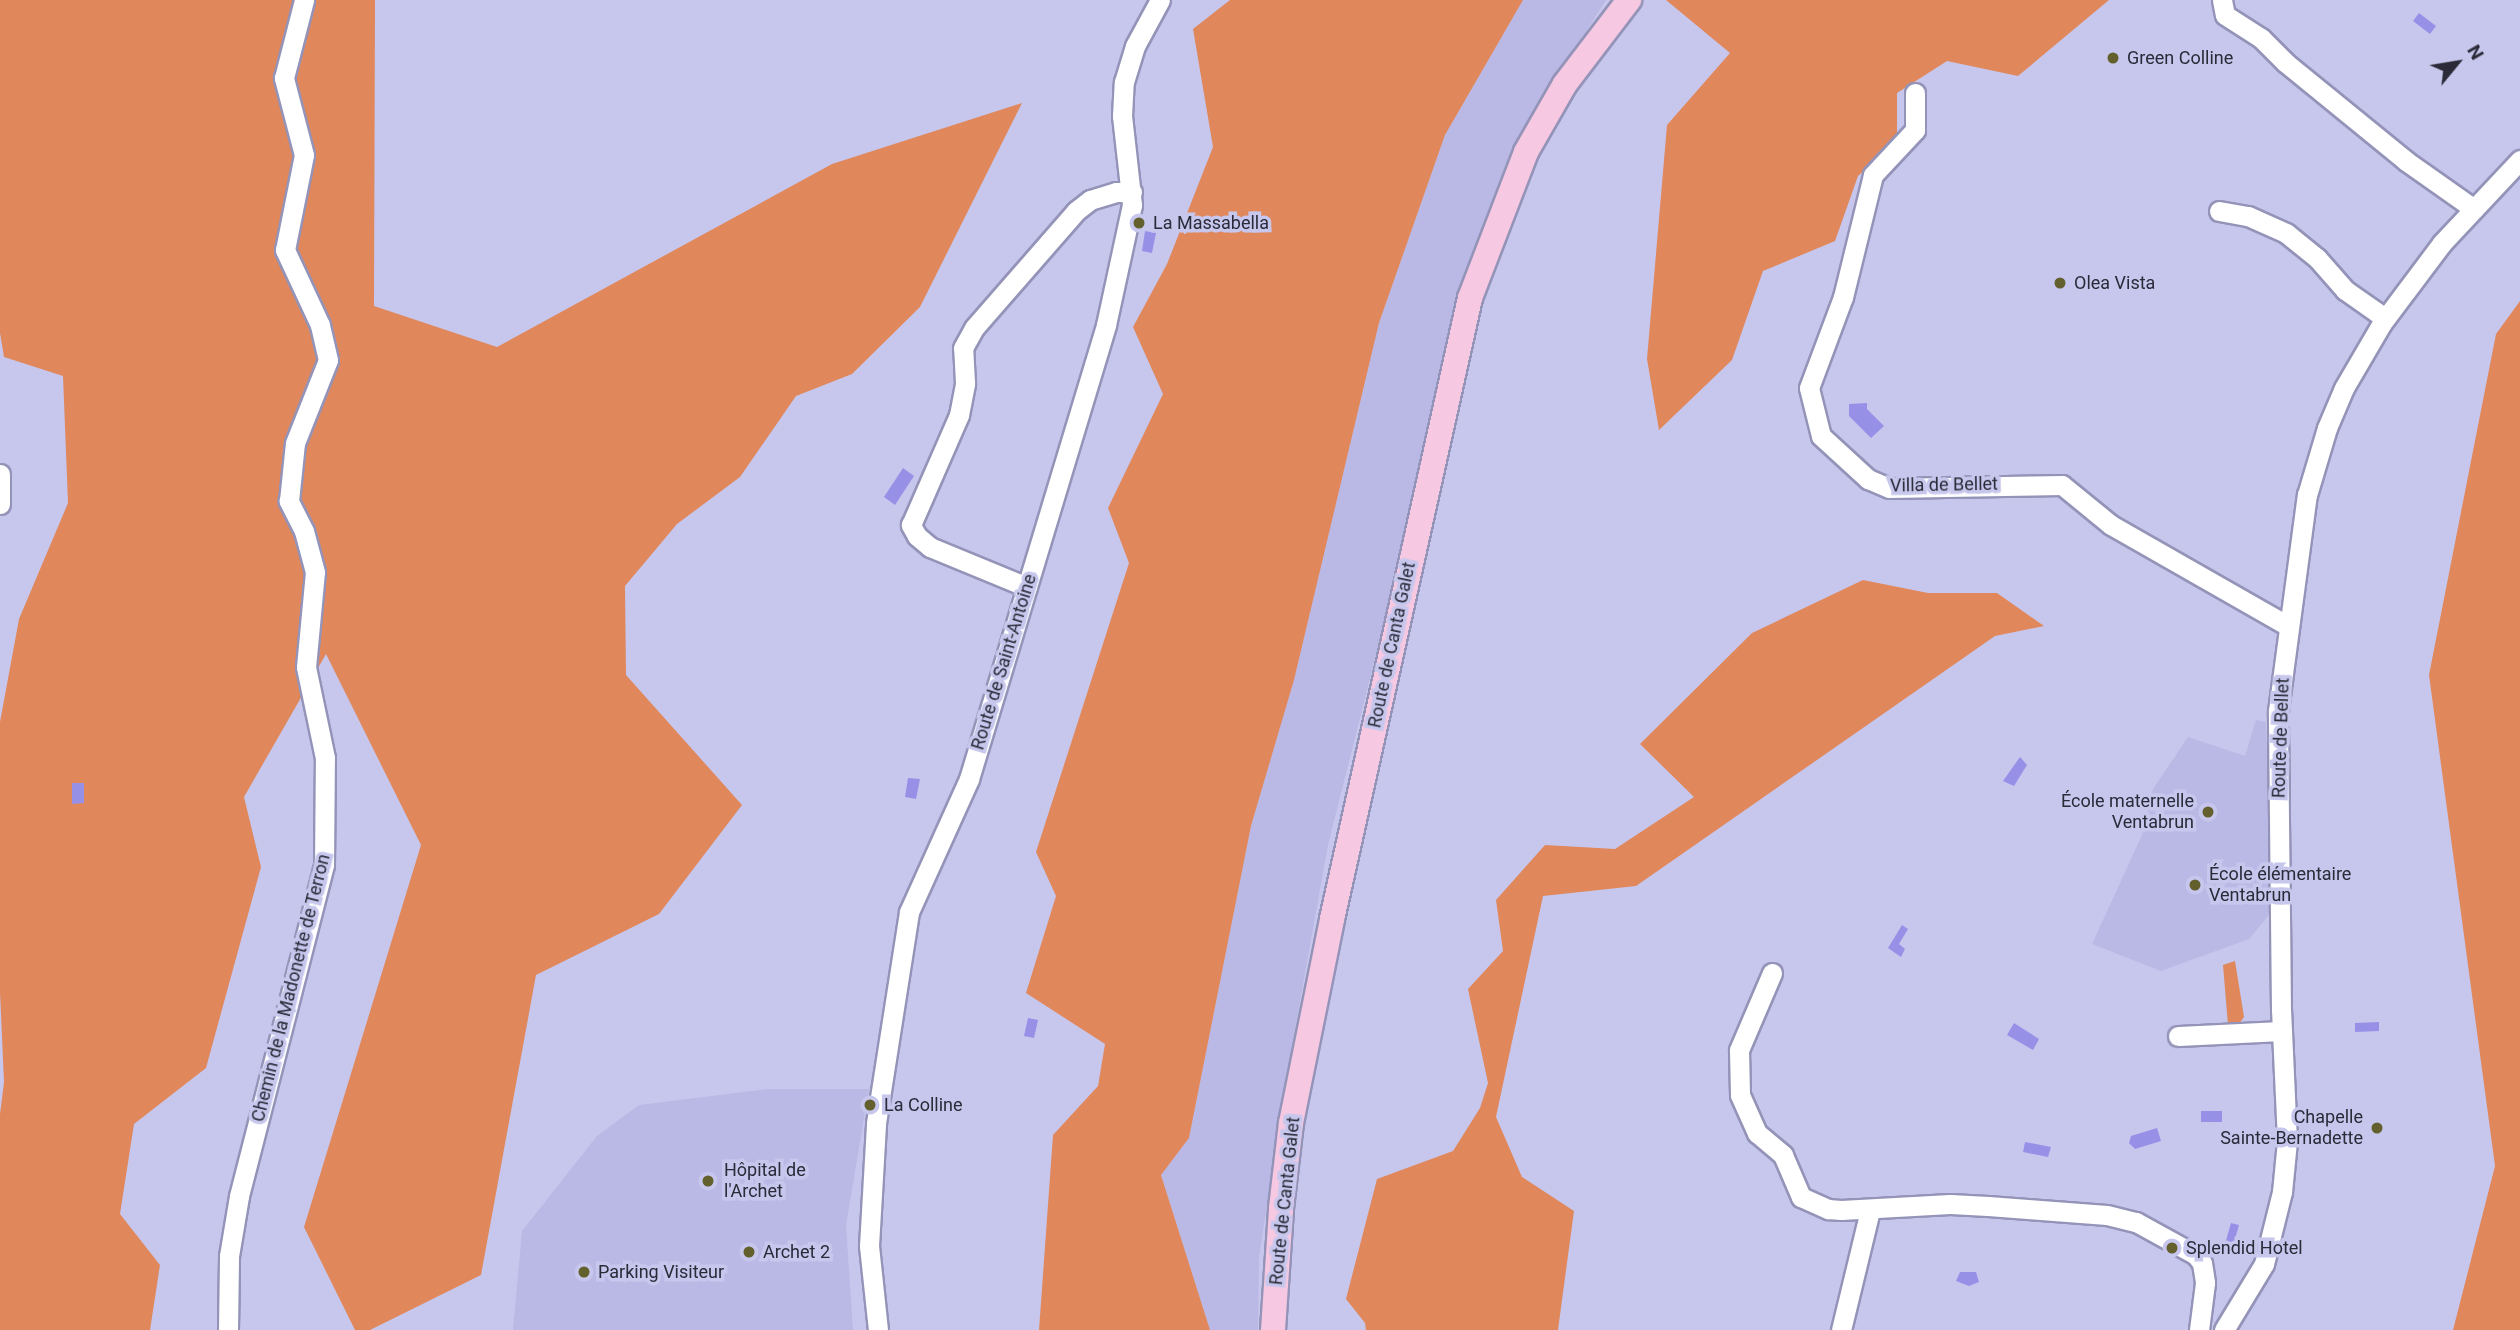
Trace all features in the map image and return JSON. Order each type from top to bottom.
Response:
[{"type":"main road","name":"Route de Canta Galet","points":[[1273,1330],[1281,1208],[1294,1109],[1332,919],[1470,298],[1526,152],[1565,84],[1629,0]]},
{"type":"street","name":"Chemin de la Madonette de Terron","points":[[228,1330],[229,1256],[239,1196],[324,865],[325,758],[306,667],[315,572],[304,530],[289,501],[295,443],[328,360],[320,325],[285,250],[304,155],[284,78],[304,0]]},
{"type":"street","name":"Route de Saint-Antoine","points":[[878,1330],[869,1245],[876,1123],[909,912],[969,779],[1106,325],[1130,221],[1132,192],[1123,135],[1124,82],[1135,46],[1160,0]]},
{"type":"street","points":[[2222,0],[2225,15],[2261,37],[2286,63],[2406,160],[2474,209]]},
{"type":"street","name":"Villa de Bellet","points":[[1915,93],[1915,130],[1873,175],[1843,297],[1809,388],[1821,436],[1868,479],[1889,488],[2062,485],[2111,525],[2288,626]]},
{"type":"street","name":"Route de Bellet","points":[[2224,1330],[2264,1264],[2282,1192],[2287,1141],[2282,1031],[2277,735],[2288,626],[2307,495],[2327,428],[2344,388],[2385,318],[2442,243],[2520,160]]},
{"type":"street","points":[[1027,587],[930,547],[917,536],[911,525],[959,415],[965,383],[963,348],[974,328],[1076,211],[1090,200],[1116,192],[1132,192]]},
{"type":"street","points":[[2219,211],[2248,216],[2286,233],[2318,258],[2345,290],[2385,318]]},
{"type":"street","points":[[0,474],[0,505]]},
{"type":"street","points":[[1772,973],[1739,1050],[1742,1102],[1757,1133],[1783,1155],[1801,1197],[1828,1209],[1988,1206],[2107,1216],[2136,1222],[2196,1255],[2202,1263],[2205,1283],[2199,1330]]},
{"type":"street","points":[[2178,1036],[2282,1031]]},
{"type":"street","points":[[1841,1330],[1870,1210]]},
{"type":"shaded area","points":[[0,0],[375,0],[374,306],[497,347],[832,164],[1022,103],[920,307],[852,374],[796,396],[740,477],[677,524],[625,586],[626,675],[742,805],[659,914],[536,975],[481,1275],[370,1330],[355,1330],[304,1227],[421,845],[326,654],[244,797],[261,867],[206,1068],[134,1124],[120,1214],[160,1265],[150,1330],[0,1330],[0,1114],[4,1082],[0,992],[0,722],[19,619],[68,503],[63,376],[4,357],[0,333]]},
{"type":"shaded area","points":[[1230,0],[1523,0],[1445,135],[1379,323],[1294,680],[1251,826],[1189,1138],[1161,1175],[1210,1330],[1039,1330],[1053,1135],[1098,1086],[1105,1044],[1026,993],[1056,896],[1036,852],[1129,563],[1108,508],[1163,394],[1133,327],[1167,264],[1213,147],[1193,29]]},
{"type":"shaded area","points":[[1523,0],[1606,0],[1517,141],[1467,270],[1392,591],[1328,845],[1292,1046],[1259,1257],[1258,1330],[1210,1330],[1161,1175],[1189,1138],[1251,826],[1294,680],[1379,323],[1445,135]]},
{"type":"shaded area","points":[[1666,0],[2109,0],[2018,76],[1947,61],[1897,93],[1897,141],[1858,176],[1835,241],[1763,271],[1732,360],[1659,430],[1647,359],[1667,125],[1730,53]]},
{"type":"shaded area","points":[[2419,13],[2436,26],[2430,34],[2413,21]]},
{"type":"shaded area","points":[[1145,231],[1156,233],[1152,253],[1142,251]]},
{"type":"shaded area","points":[[2520,301],[2520,1330],[2453,1330],[2495,1166],[2429,675],[2496,334]]},
{"type":"shaded area","points":[[1867,403],[1867,409],[1884,426],[1871,438],[1849,416],[1849,404]]},
{"type":"shaded area","points":[[903,468],[914,476],[895,505],[884,497]]},
{"type":"shaded area","points":[[1863,580],[1928,593],[1997,593],[2044,626],[1995,636],[1636,886],[1543,896],[1496,1117],[1522,1177],[1574,1211],[1558,1330],[1366,1330],[1365,1323],[1346,1299],[1377,1179],[1453,1151],[1480,1108],[1488,1083],[1468,989],[1503,951],[1496,900],[1545,845],[1615,849],[1694,797],[1640,744],[1752,633]]},
{"type":"shaded area","points":[[2256,720],[2266,722],[2273,910],[2249,939],[2161,971],[2092,944],[2142,835],[2153,789],[2188,737],[2245,756]]},
{"type":"shaded area","points":[[2020,757],[2027,765],[2014,786],[2003,781]]},
{"type":"shaded area","points":[[908,778],[920,779],[916,799],[905,797]]},
{"type":"shaded area","points":[[72,783],[84,783],[84,803],[72,804]]},
{"type":"shaded area","points":[[1902,925],[1908,929],[1899,944],[1905,949],[1901,957],[1888,948]]},
{"type":"shaded area","points":[[2235,961],[2244,1017],[2239,1024],[2228,1025],[2223,965]]},
{"type":"shaded area","points":[[1028,1018],[1038,1020],[1034,1038],[1024,1036]]},
{"type":"shaded area","points":[[2379,1022],[2379,1031],[2355,1032],[2355,1023]]},
{"type":"shaded area","points":[[2014,1023],[2039,1039],[2033,1050],[2007,1035]]},
{"type":"shaded area","name":"Hôpital de l'Archet","points":[[768,1089],[869,1089],[846,1225],[853,1330],[513,1330],[522,1231],[597,1136],[639,1105]]},
{"type":"shaded area","points":[[2201,1111],[2222,1111],[2222,1122],[2201,1122]]},
{"type":"shaded area","points":[[2157,1128],[2161,1141],[2135,1149],[2129,1143],[2131,1136]]},
{"type":"shaded area","points":[[2025,1142],[2051,1147],[2048,1157],[2023,1152]]},
{"type":"shaded area","points":[[2231,1223],[2239,1225],[2233,1246],[2225,1244]]},
{"type":"shaded area","points":[[1960,1272],[1976,1272],[1979,1282],[1969,1286],[1956,1281]]},
{"type":"place","name":"Green Colline","points":[[2113,58]]},
{"type":"place","name":"La Massabella","points":[[1139,223]]},
{"type":"place","name":"Olea Vista","points":[[2060,283]]},
{"type":"place","name":"École maternelle Ventabrun","points":[[2208,812]]},
{"type":"place","name":"École élémentaire Ventabrun","points":[[2195,885]]},
{"type":"place","name":"La Colline","points":[[870,1105]]},
{"type":"place","name":"Chapelle Sainte-Bernadette","points":[[2377,1128]]},
{"type":"place","name":"Hôpital de l'Archet","points":[[708,1181]]},
{"type":"place","name":"Splendid Hotel","points":[[2172,1248]]},
{"type":"place","name":"Archet 2","points":[[749,1252]]},
{"type":"place","name":"Parking Visiteur","points":[[584,1272]]}]
